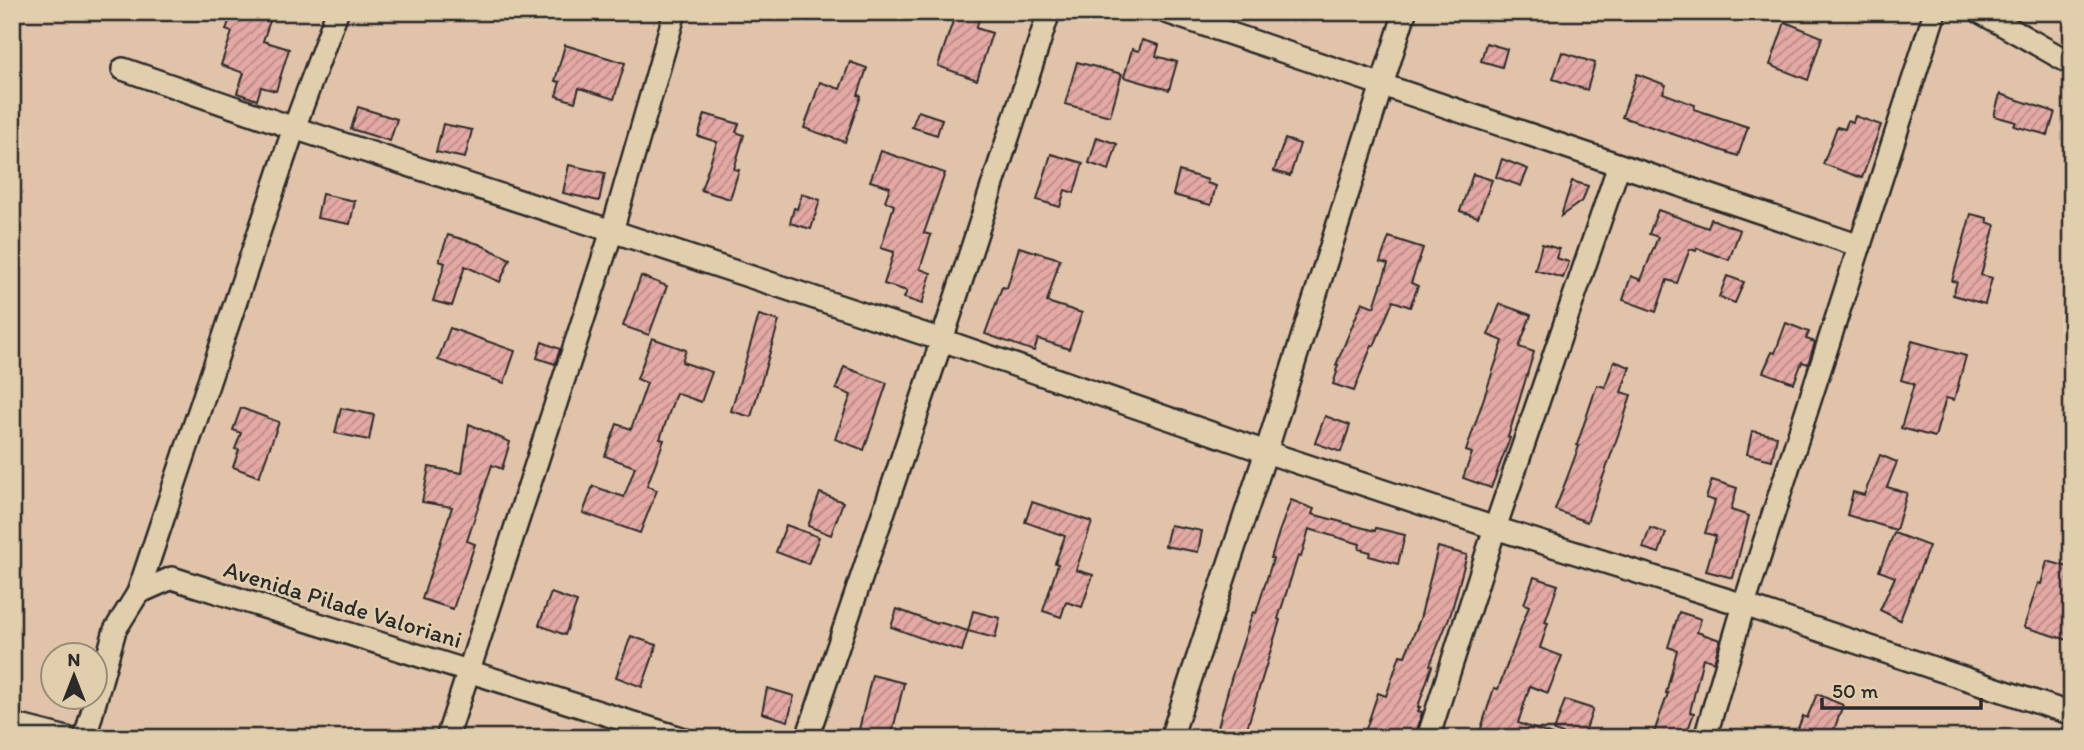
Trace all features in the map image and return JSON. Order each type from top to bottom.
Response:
[{"type":"street","points":[[85,738],[115,629],[138,593],[294,128],[337,12]]},
{"type":"street","points":[[447,738],[612,230],[675,12]]},
{"type":"street","points":[[807,738],[942,340],[1049,12]]},
{"type":"street","points":[[1166,12],[1860,246]]},
{"type":"street","points":[[1171,738],[1266,452],[1405,12]]},
{"type":"street","points":[[1705,738],[1744,606],[1935,12]]},
{"type":"street","points":[[1980,12],[2072,64]]},
{"type":"street","points":[[123,69],[294,128],[942,340],[1495,528],[1744,606],[2072,714]]},
{"type":"street","points":[[1428,738],[1495,528],[1619,165]]},
{"type":"street","name":"Avenida Pilade Valoriani","points":[[138,593],[172,579],[681,738]]},
{"type":"street","points":[[12,724],[67,738]]},
{"type":"building","points":[[232,12],[273,12],[263,41],[289,49],[276,91],[261,87],[257,100],[237,93],[244,73],[221,65],[232,32],[226,30]]},
{"type":"building","points":[[956,12],[982,12],[976,28],[992,33],[977,80],[938,66]]},
{"type":"building","points":[[1785,22],[1822,37],[1808,80],[1770,65]]},
{"type":"building","points":[[1142,40],[1159,45],[1156,56],[1177,62],[1169,90],[1124,77],[1132,49],[1139,51]]},
{"type":"building","points":[[1486,43],[1507,49],[1502,67],[1481,61]]},
{"type":"building","points":[[565,45],[625,63],[614,99],[579,88],[575,102],[556,96],[560,82],[555,81]]},
{"type":"building","points":[[1562,52],[1595,63],[1587,90],[1553,79]]},
{"type":"building","points":[[850,62],[867,68],[858,95],[861,96],[845,142],[804,128],[820,82],[840,89]]},
{"type":"building","points":[[1077,62],[1122,74],[1110,116],[1065,104]]},
{"type":"building","points":[[1637,74],[1666,85],[1663,93],[1695,105],[1694,109],[1748,127],[1738,156],[1622,117]]},
{"type":"building","points":[[2000,94],[2055,112],[2048,135],[2014,126],[2016,122],[1994,116]]},
{"type":"building","points":[[358,107],[397,119],[390,141],[351,129]]},
{"type":"building","points":[[918,111],[942,119],[937,135],[912,127]]},
{"type":"building","points":[[705,114],[739,124],[736,132],[744,135],[734,169],[739,170],[730,199],[701,190],[717,142],[698,136]]},
{"type":"building","points":[[1855,116],[1881,125],[1862,178],[1823,164],[1837,127],[1845,129],[1848,120],[1853,122]]},
{"type":"building","points":[[443,124],[472,130],[465,158],[436,152]]},
{"type":"building","points":[[1097,137],[1117,144],[1109,170],[1089,163]]},
{"type":"building","points":[[1285,139],[1300,144],[1290,176],[1274,171]]},
{"type":"building","points":[[881,151],[945,173],[924,233],[931,235],[920,269],[931,273],[922,304],[904,298],[907,291],[884,284],[894,252],[881,248],[894,205],[885,201],[890,187],[870,181]]},
{"type":"building","points":[[1051,154],[1083,163],[1074,193],[1065,190],[1060,207],[1037,200]]},
{"type":"building","points":[[1502,159],[1528,169],[1521,186],[1496,177]]},
{"type":"building","points":[[569,165],[605,173],[599,201],[563,193]]},
{"type":"building","points":[[1179,171],[1208,180],[1207,183],[1216,186],[1211,205],[1173,195]]},
{"type":"building","points":[[1473,174],[1492,180],[1478,217],[1460,211]]},
{"type":"building","points":[[1572,181],[1588,186],[1583,200],[1561,216]]},
{"type":"building","points":[[322,194],[355,201],[350,224],[317,218]]},
{"type":"building","points":[[802,194],[820,200],[811,229],[790,223]]},
{"type":"building","points":[[1658,210],[1708,228],[1711,219],[1740,230],[1729,260],[1697,248],[1696,251],[1690,249],[1677,283],[1667,280],[1656,312],[1623,300],[1631,276],[1641,280],[1658,237],[1649,234]]},
{"type":"building","points":[[1971,214],[1987,218],[1987,222],[1995,225],[1981,275],[1992,278],[1985,304],[1953,295],[1957,282],[1952,281]]},
{"type":"building","points":[[448,235],[479,244],[510,259],[500,282],[465,266],[452,306],[433,301],[445,263],[439,261]]},
{"type":"building","points":[[1389,237],[1423,248],[1411,283],[1418,286],[1410,307],[1393,301],[1354,391],[1333,384],[1336,365],[1362,302],[1374,307],[1388,264],[1380,262]]},
{"type":"building","points":[[1542,244],[1559,249],[1556,258],[1569,262],[1563,278],[1535,270]]},
{"type":"building","points":[[1019,247],[1060,259],[1047,302],[1082,313],[1069,349],[1038,339],[1034,351],[985,334],[1002,287],[1007,288]]},
{"type":"building","points":[[641,276],[667,286],[649,335],[623,326]]},
{"type":"building","points":[[1727,276],[1744,282],[1735,303],[1719,297]]},
{"type":"building","points":[[1500,304],[1531,315],[1519,347],[1534,352],[1508,437],[1510,438],[1491,488],[1463,478],[1472,453],[1466,451],[1503,341],[1488,335]]},
{"type":"building","points":[[759,315],[779,321],[751,417],[731,411]]},
{"type":"building","points":[[1786,323],[1809,332],[1806,339],[1815,342],[1808,364],[1802,362],[1794,383],[1763,372],[1772,352],[1775,353]]},
{"type":"building","points":[[450,328],[515,351],[504,383],[438,360]]},
{"type":"building","points":[[652,338],[686,350],[682,362],[712,372],[701,402],[676,393],[660,439],[664,440],[647,486],[657,490],[640,533],[583,513],[593,486],[624,497],[635,467],[605,456],[617,424],[631,429],[647,383],[637,379]]},
{"type":"building","points":[[1912,341],[1966,356],[1954,400],[1946,398],[1935,437],[1901,428],[1914,384],[1901,380]]},
{"type":"building","points":[[542,342],[560,349],[555,364],[537,358]]},
{"type":"building","points":[[1614,361],[1630,367],[1621,392],[1631,395],[1587,522],[1555,510],[1579,446],[1577,445],[1597,385],[1605,387]]},
{"type":"building","points":[[844,367],[887,383],[864,450],[835,439],[851,395],[836,389]]},
{"type":"building","points":[[241,408],[279,422],[259,477],[233,467],[239,450],[235,449],[241,433],[233,430]]},
{"type":"building","points":[[341,408],[374,415],[369,440],[335,433]]},
{"type":"building","points":[[1325,416],[1350,425],[1341,452],[1315,443]]},
{"type":"building","points":[[469,424],[510,442],[502,469],[492,465],[467,541],[475,544],[453,609],[422,599],[452,507],[422,502],[429,467],[462,473]]},
{"type":"building","points":[[1752,431],[1777,436],[1772,460],[1747,454]]},
{"type":"building","points":[[1880,455],[1897,462],[1887,487],[1907,493],[1896,530],[1847,515],[1853,492],[1864,495]]},
{"type":"building","points":[[1712,480],[1737,488],[1731,510],[1749,516],[1733,578],[1706,571],[1716,536],[1705,533],[1715,501],[1706,498]]},
{"type":"building","points":[[820,493],[843,502],[831,535],[808,526]]},
{"type":"building","points":[[1291,500],[1314,509],[1312,514],[1375,531],[1376,528],[1405,535],[1398,564],[1369,556],[1370,552],[1359,549],[1360,544],[1309,529],[1278,619],[1280,620],[1244,738],[1215,738],[1231,679],[1253,612],[1256,613]]},
{"type":"building","points":[[1032,502],[1092,522],[1076,570],[1093,575],[1082,607],[1066,602],[1061,617],[1043,611],[1065,536],[1025,522]]},
{"type":"building","points":[[786,525],[819,537],[808,564],[776,552]]},
{"type":"building","points":[[1170,525],[1202,531],[1198,552],[1165,546]]},
{"type":"building","points":[[1650,528],[1666,533],[1659,553],[1643,548]]},
{"type":"building","points":[[1894,533],[1929,546],[1900,620],[1880,610],[1895,577],[1879,571]]},
{"type":"building","points":[[1438,547],[1467,555],[1451,613],[1430,665],[1432,666],[1418,707],[1418,711],[1422,712],[1415,738],[1363,738],[1378,693],[1386,696],[1400,655],[1405,656],[1420,619]]},
{"type":"building","points":[[2047,561],[2072,568],[2072,627],[2068,640],[2024,627]]},
{"type":"building","points":[[1534,577],[1558,585],[1545,622],[1548,623],[1540,648],[1562,656],[1548,693],[1530,686],[1518,723],[1552,735],[1552,738],[1478,738],[1494,688],[1498,689],[1529,606],[1524,604]]},
{"type":"building","points":[[551,593],[577,602],[565,635],[539,625]]},
{"type":"building","points":[[897,609],[937,624],[938,622],[968,631],[962,651],[891,627]]},
{"type":"building","points":[[973,611],[1000,618],[995,638],[968,631]]},
{"type":"building","points":[[1679,612],[1701,619],[1697,632],[1720,640],[1714,662],[1703,658],[1690,712],[1694,713],[1685,738],[1652,738],[1668,693],[1677,650],[1668,647]]},
{"type":"building","points":[[631,636],[657,645],[642,687],[616,677]]},
{"type":"building","points":[[872,675],[904,683],[891,738],[872,738],[858,734]]},
{"type":"building","points":[[767,688],[794,696],[788,721],[762,713]]},
{"type":"building","points":[[1817,694],[1843,705],[1831,738],[1794,738],[1803,716],[1807,718]]},
{"type":"building","points":[[1565,700],[1593,709],[1583,738],[1574,738],[1554,731]]}]
